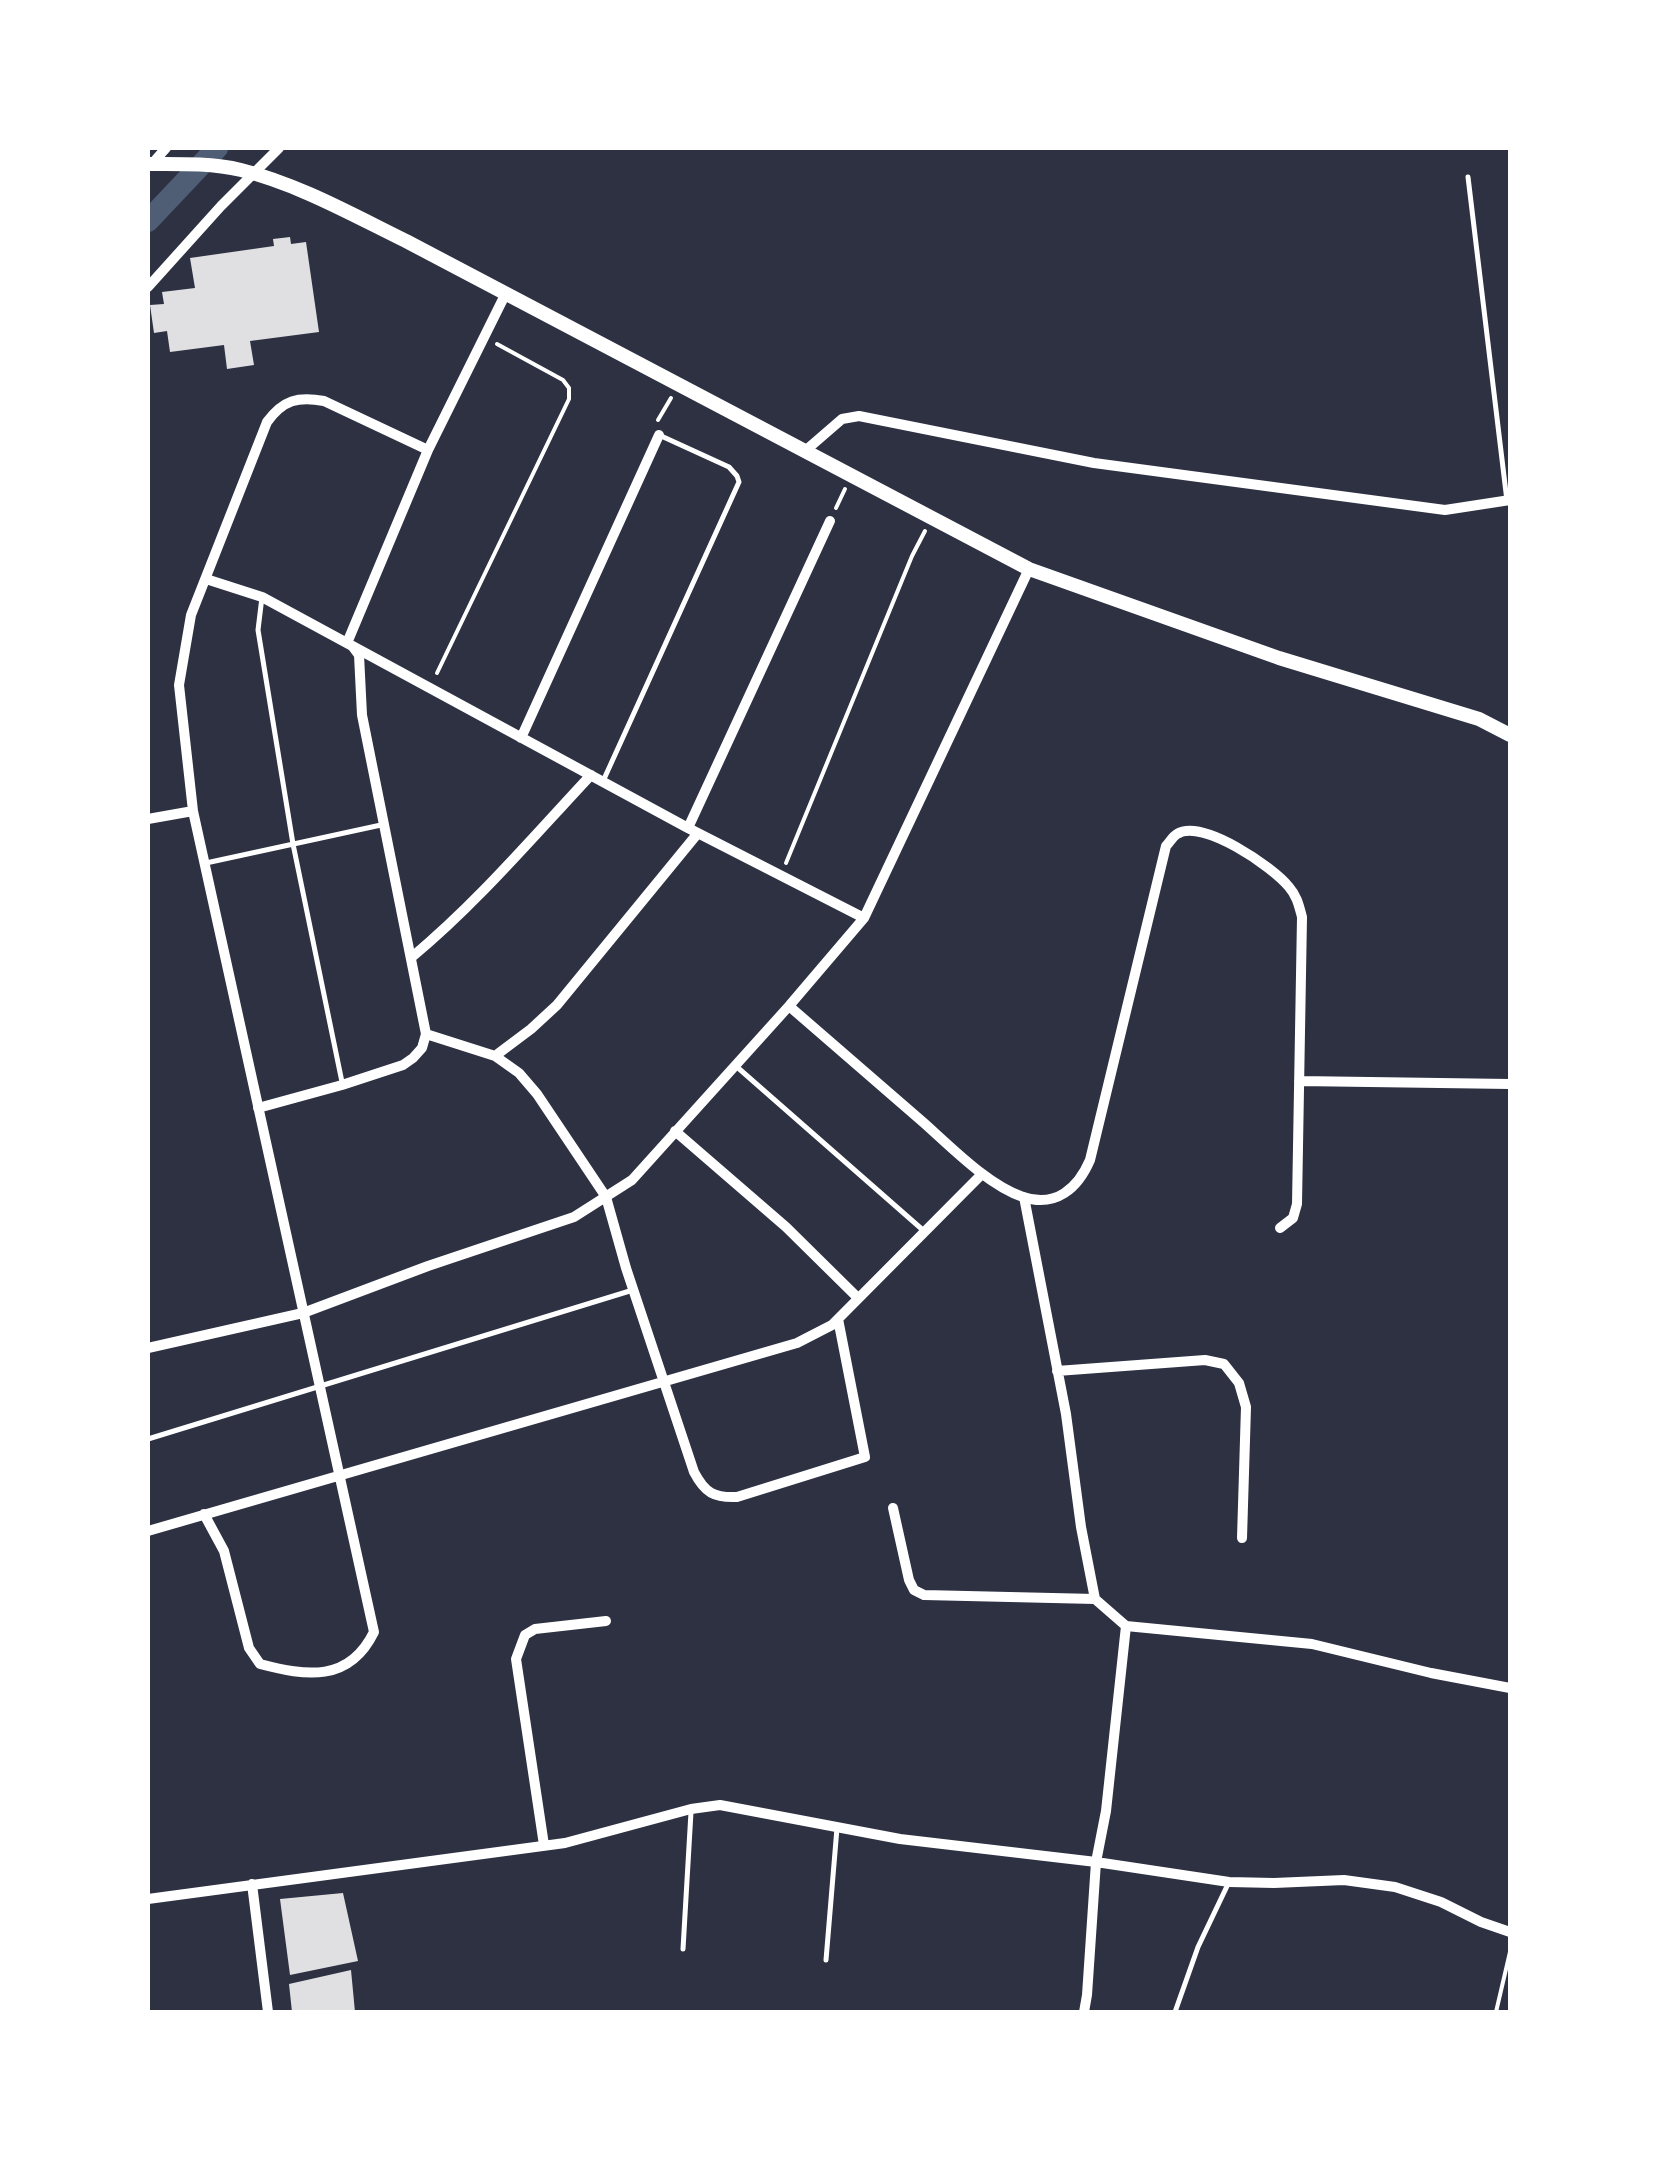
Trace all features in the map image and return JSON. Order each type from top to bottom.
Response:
[{"type":"main road","points":[[148,167],[206,165],[239,169],[361,218],[1028,569],[1279,658],[1480,719],[1510,722]]},
{"type":"main road","points":[[1480,719],[1510,735]]},
{"type":"street","points":[[148,167],[166,148]]},
{"type":"street","points":[[148,288],[279,148]]},
{"type":"street","points":[[350,645],[428,450],[506,293]]},
{"type":"street","points":[[204,1514],[224,1551],[250,1648],[260,1664],[302,1673],[326,1673],[350,1663],[366,1648],[374,1632],[193,812],[179,685],[192,616],[267,422],[276,410],[289,400],[324,400],[428,450]]},
{"type":"street","points":[[805,451],[842,420],[859,416],[1094,463],[1445,510],[1509,501]]},
{"type":"street","points":[[521,738],[659,435]]},
{"type":"street","points":[[496,1056],[557,1005],[693,831],[830,521]]},
{"type":"street","points":[[148,1348],[304,1312],[574,1218],[632,1180],[864,918],[1028,569]]},
{"type":"street","points":[[206,578],[262,597],[693,831],[864,918]]},
{"type":"street","points":[[258,1108],[403,1064],[422,1048],[426,1034],[362,715],[358,655],[350,645]]},
{"type":"street","points":[[412,957],[445,930],[591,775]]},
{"type":"street","points":[[148,819],[193,812]]},
{"type":"street","points":[[788,1006],[982,1174],[1024,1197],[1047,1199],[1068,1192],[1082,1178],[1090,1160],[1166,846],[1178,833],[1198,830],[1241,850],[1286,883],[1297,898],[1302,916],[1297,1204],[1293,1218],[1280,1228]]},
{"type":"street","points":[[426,1034],[496,1056],[519,1073],[606,1197],[664,1383],[700,1483],[708,1492],[721,1498],[737,1498],[865,1457],[838,1319]]},
{"type":"street","points":[[1299,1081],[1510,1084]]},
{"type":"street","points":[[674,1131],[786,1227],[858,1298]]},
{"type":"street","points":[[148,1530],[797,1343],[832,1325],[982,1174]]},
{"type":"street","points":[[1024,1197],[1095,1599],[1126,1626],[1312,1644],[1510,1688]]},
{"type":"street","points":[[1057,1371],[1205,1360],[1224,1364],[1239,1384],[1246,1407],[1242,1538]]},
{"type":"street","points":[[893,1508],[909,1580],[914,1590],[924,1595],[1095,1599]]},
{"type":"street","points":[[544,1845],[516,1659],[524,1635],[535,1628],[606,1621]]},
{"type":"street","points":[[1084,2012],[1096,1862],[1108,1793],[1126,1626]]},
{"type":"street","points":[[148,1899],[565,1842],[720,1805],[900,1839],[1229,1882],[1344,1880],[1396,1887],[1510,1932]]},
{"type":"street","points":[[252,1884],[268,2012]]},
{"type":"lane","points":[[1468,177],[1509,501]]},
{"type":"lane","points":[[602,782],[738,482],[738,476],[729,467],[659,435]]},
{"type":"lane","points":[[262,597],[258,630],[292,844],[342,1085]]},
{"type":"lane","points":[[205,864],[384,824]]},
{"type":"lane","points":[[735,1065],[925,1231]]},
{"type":"lane","points":[[148,1439],[633,1290]]},
{"type":"lane","points":[[683,1950],[691,1809]]},
{"type":"lane","points":[[826,1960],[837,1828]]},
{"type":"lane","points":[[1175,2012],[1198,1947],[1229,1882]]},
{"type":"path","points":[[430,688],[569,399],[566,384],[558,376],[484,337]]},
{"type":"path","points":[[659,435],[654,429],[678,385]]},
{"type":"path","points":[[830,521],[851,475]]},
{"type":"path","points":[[781,876],[931,518]]},
{"type":"path","points":[[1496,2012],[1510,1952]]},
{"type":"building","points":[[290,237],[291,244],[306,242],[319,332],[250,341],[254,365],[227,369],[224,345],[170,352],[167,331],[154,333],[150,305],[164,304],[162,292],[195,288],[190,258],[274,246],[273,239]]},
{"type":"building","points":[[343,1893],[358,1961],[290,1975],[280,1899]]},
{"type":"building","points":[[351,1970],[355,2012],[292,2012],[289,1984]]},
{"type":"waterway","points":[[148,221],[217,148]]}]
